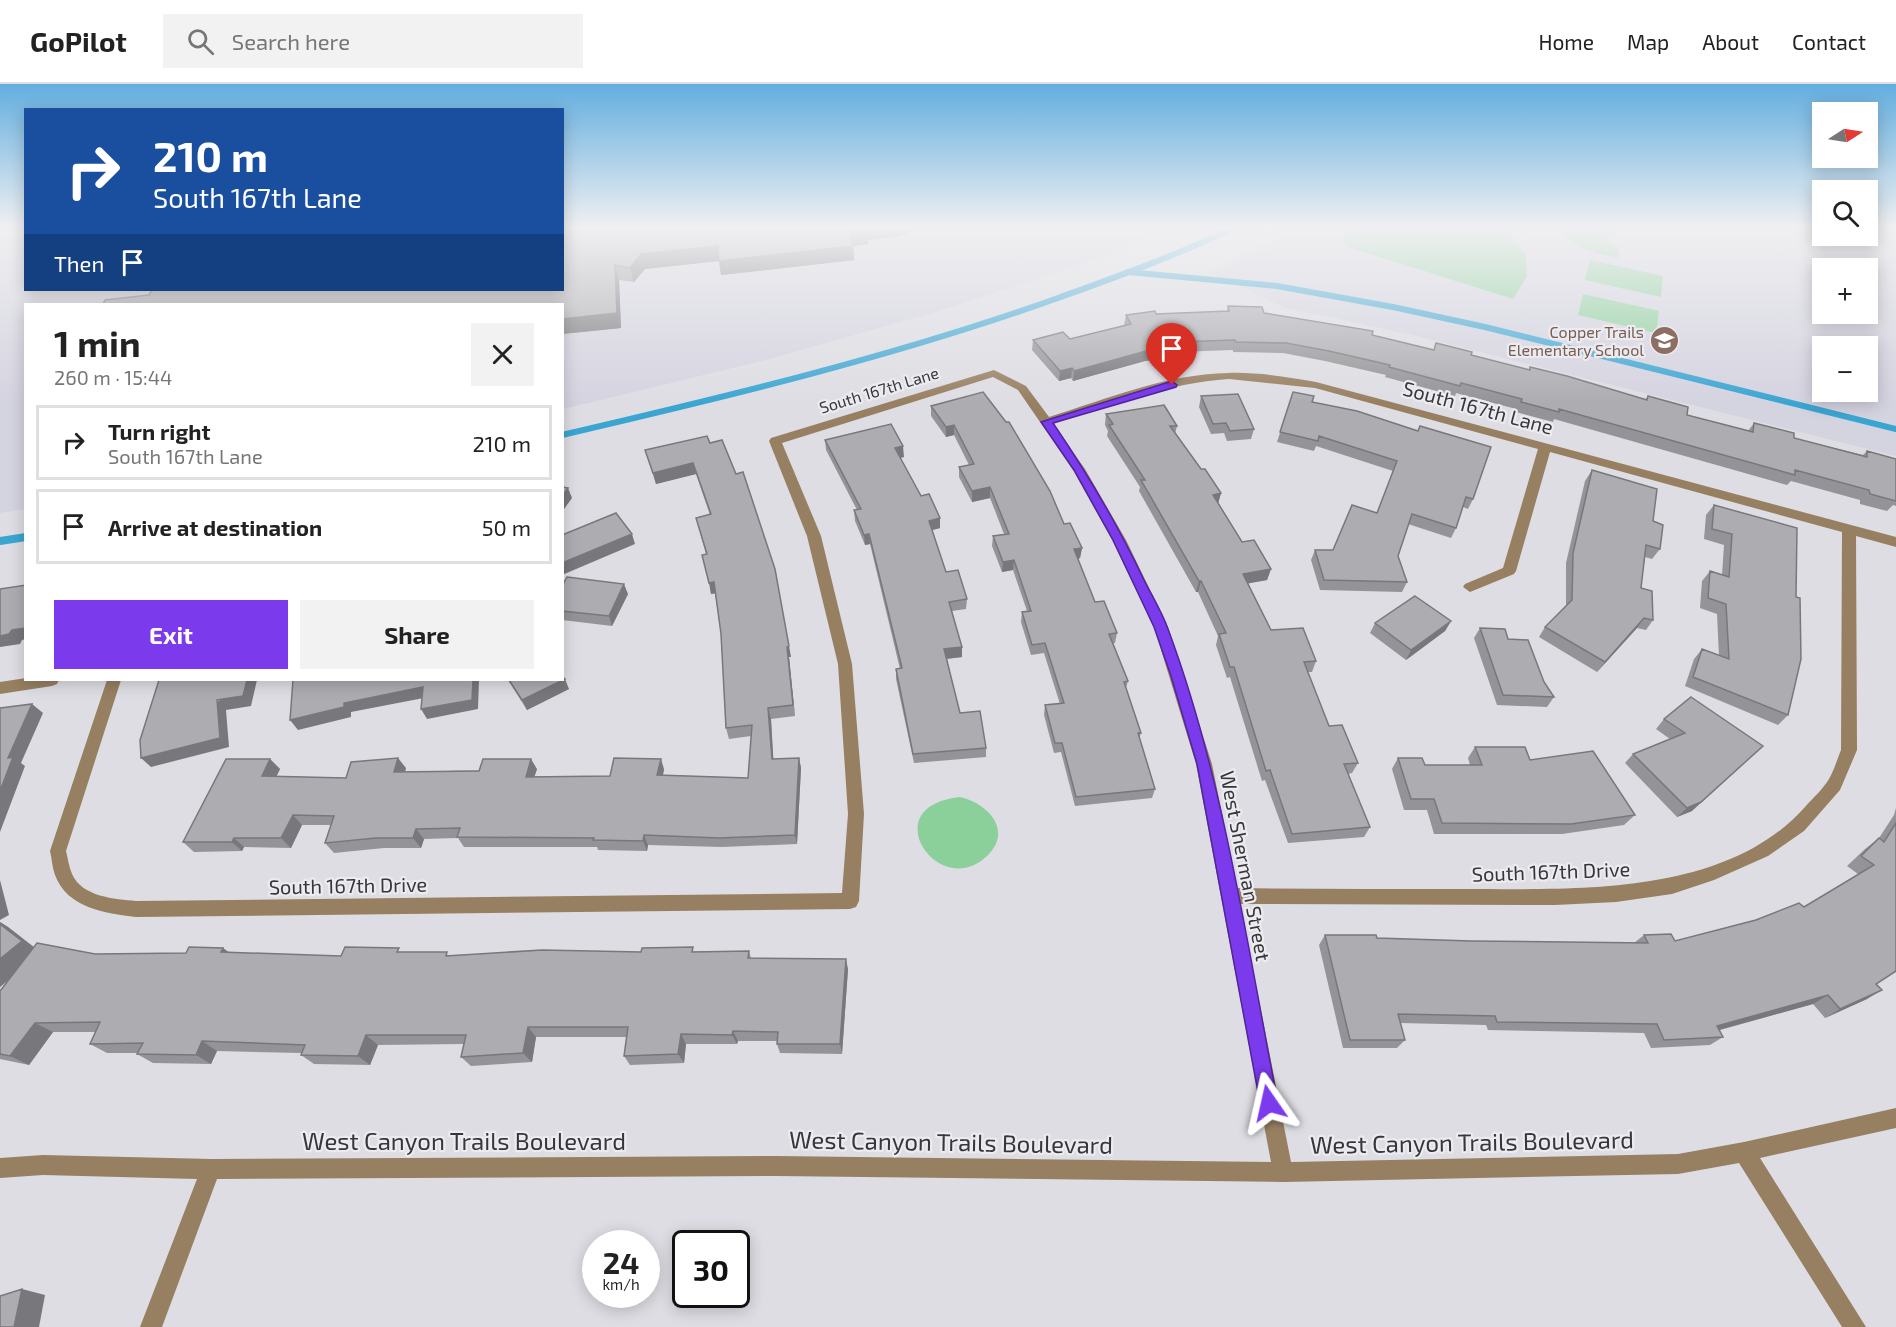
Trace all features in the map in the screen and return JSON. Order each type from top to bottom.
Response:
[{"type":"street","name":"West Sherman Street","points":[[994,374],[1022,388],[1079,469],[1113,530],[1161,627],[1204,764],[1283,1172]]},
{"type":"street","name":"South 167th Lane","points":[[850,901],[856,814],[845,664],[814,536],[775,441],[994,374]]},
{"type":"street","name":"South 167th Lane","points":[[1046,422],[1156,388],[1227,376],[1272,378],[1316,385],[1896,542]]},
{"type":"street","points":[[1470,586],[1509,571],[1545,447]]},
{"type":"street","name":"South 167th Drive","points":[[1229,896],[1555,897],[1616,894],[1672,886],[1699,878],[1762,851],[1798,826],[1834,785],[1850,750],[1849,528]]},
{"type":"street","points":[[0,688],[46,681]]},
{"type":"street","name":"South 167th Drive","points":[[114,681],[58,851],[63,875],[72,889],[102,905],[136,909],[850,901]]},
{"type":"street","name":"West Canyon Trails Boulevard","points":[[0,1168],[43,1165],[211,1169],[776,1166],[1283,1172],[1630,1166],[1678,1164],[1744,1152],[1896,1118]]},
{"type":"street","points":[[1744,1152],[1856,1327]]},
{"type":"street","points":[[151,1327],[211,1169]]},
{"type":"shaded area","points":[[0,287],[24,287],[24,291],[564,291],[564,287],[1012,287],[936,312],[766,360],[564,409],[564,303],[24,303],[24,509],[0,513]]},
{"type":"shaded area","points":[[1241,287],[1812,287],[1812,324],[1878,324],[1878,287],[1896,287],[1896,456],[1412,335],[1286,308]]},
{"type":"green space","points":[[1475,287],[1520,287],[1513,299]]},
{"type":"green space","points":[[1616,287],[1662,287],[1661,297]]},
{"type":"green space","points":[[1583,294],[1659,311],[1656,333],[1578,315]]},
{"type":"green space","points":[[960,797],[988,811],[994,819],[998,837],[995,846],[987,856],[968,867],[950,867],[934,860],[923,847],[918,832],[921,816],[934,804]]},
{"type":"building","points":[[564,287],[616,287],[617,313],[564,319],[564,303],[104,303],[105,300],[149,295],[151,291],[564,291]]},
{"type":"building","points":[[1228,306],[1262,307],[1264,313],[1373,331],[1372,335],[1434,350],[1436,343],[1472,352],[1471,355],[1530,370],[1530,367],[1567,376],[1647,400],[1648,396],[1688,407],[1687,415],[1753,432],[1754,423],[1794,433],[1794,438],[1867,457],[1867,451],[1896,459],[1896,501],[1870,494],[1869,490],[1795,470],[1795,475],[1559,409],[1559,412],[1521,402],[1522,399],[1461,383],[1460,386],[1389,367],[1390,365],[1329,351],[1286,343],[1236,342],[1235,340],[1175,342],[1178,347],[1146,351],[1074,371],[1072,368],[1060,371],[1033,340],[1063,332],[1070,339],[1131,324],[1126,315],[1155,311],[1156,314],[1229,311]]},
{"type":"building","points":[[983,392],[1006,422],[1009,422],[1050,491],[1064,524],[1070,523],[1082,548],[1074,549],[1095,602],[1104,601],[1117,633],[1109,634],[1128,681],[1124,682],[1141,733],[1138,733],[1155,789],[1076,797],[1062,743],[1055,743],[1045,705],[1064,703],[1045,643],[1032,645],[1022,612],[1031,611],[1014,560],[1003,562],[993,536],[1009,534],[990,487],[972,491],[959,467],[974,464],[954,425],[946,427],[931,406]]},
{"type":"building","points":[[1293,392],[1314,396],[1312,402],[1357,411],[1418,431],[1420,426],[1491,447],[1473,499],[1466,497],[1456,528],[1412,514],[1398,556],[1407,582],[1324,580],[1315,550],[1333,550],[1352,505],[1377,513],[1397,461],[1319,436],[1318,441],[1280,432]]},
{"type":"building","points":[[1238,394],[1254,429],[1230,431],[1226,423],[1213,424],[1201,396]]},
{"type":"building","points":[[1164,405],[1177,426],[1170,426],[1201,469],[1205,469],[1221,493],[1213,495],[1242,542],[1254,540],[1271,569],[1243,574],[1271,630],[1303,628],[1316,661],[1304,662],[1329,726],[1342,725],[1358,763],[1344,764],[1370,827],[1292,834],[1270,770],[1266,771],[1234,667],[1230,667],[1219,634],[1226,633],[1201,581],[1141,480],[1145,480],[1109,425],[1113,424],[1106,414]]},
{"type":"building","points":[[891,424],[903,446],[895,448],[921,496],[929,494],[940,518],[929,521],[946,572],[958,570],[967,599],[949,602],[962,647],[944,649],[960,713],[980,711],[986,748],[913,754],[896,669],[902,668],[869,534],[864,535],[854,510],[861,509],[825,440]]},
{"type":"building","points":[[707,436],[710,443],[722,440],[736,474],[743,472],[775,569],[789,646],[787,647],[793,705],[768,708],[772,759],[799,758],[795,835],[719,838],[644,835],[643,841],[593,840],[594,838],[457,837],[460,828],[416,829],[413,838],[376,838],[325,843],[334,816],[293,815],[281,838],[234,838],[232,842],[183,842],[226,759],[270,759],[262,776],[346,778],[351,762],[398,758],[394,772],[479,771],[483,759],[531,759],[526,777],[610,776],[614,758],[661,759],[657,775],[748,778],[752,725],[726,728],[721,634],[714,582],[709,583],[702,555],[707,554],[696,518],[711,514],[693,463],[653,473],[645,450]]},
{"type":"building","points":[[1592,470],[1657,489],[1653,521],[1663,525],[1660,549],[1646,545],[1641,588],[1652,591],[1653,620],[1644,618],[1605,662],[1545,627],[1572,600],[1573,553]]},
{"type":"building","points":[[1714,505],[1797,528],[1796,597],[1800,598],[1801,659],[1788,715],[1693,677],[1702,649],[1729,659],[1726,604],[1708,598],[1710,571],[1729,577],[1732,534],[1712,529]]},
{"type":"building","points":[[616,513],[632,534],[564,562],[564,534]]},
{"type":"building","points":[[567,577],[624,584],[609,616],[564,611],[564,582]]},
{"type":"building","points":[[24,585],[24,628],[12,630],[9,634],[0,636],[0,589]]},
{"type":"building","points":[[1415,596],[1451,621],[1411,650],[1375,623]]},
{"type":"building","points":[[1480,628],[1505,629],[1508,639],[1528,640],[1544,682],[1554,697],[1503,695]]},
{"type":"building","points":[[159,681],[247,681],[243,696],[217,700],[220,738],[141,758],[140,740]]},
{"type":"building","points":[[293,681],[473,681],[472,700],[421,709],[423,687],[344,703],[344,707],[290,720]]},
{"type":"building","points":[[510,681],[561,681],[522,700]]},
{"type":"building","points":[[1691,697],[1763,746],[1701,802],[1687,808],[1633,754],[1685,733],[1664,719]]},
{"type":"building","points":[[32,704],[8,758],[13,757],[0,791],[0,708]]},
{"type":"building","points":[[1475,747],[1525,747],[1530,760],[1593,751],[1635,815],[1571,824],[1442,823],[1434,799],[1411,799],[1398,758],[1422,758],[1425,765],[1482,765]]},
{"type":"building","points":[[1896,823],[1896,971],[1876,984],[1882,990],[1840,1009],[1828,995],[1717,1026],[1723,1037],[1664,1040],[1657,1024],[1497,1022],[1495,1016],[1398,1014],[1405,1040],[1350,1040],[1325,935],[1376,935],[1377,938],[1471,941],[1648,943],[1644,935],[1671,934],[1675,941],[1756,920],[1799,903],[1804,907],[1874,865],[1861,856],[1879,838],[1884,842]]},
{"type":"building","points":[[0,924],[22,941],[0,959]]},
{"type":"building","points":[[37,943],[95,954],[186,953],[189,947],[223,948],[221,952],[341,956],[345,947],[399,948],[397,952],[447,952],[446,956],[542,950],[641,952],[642,948],[693,947],[692,952],[749,951],[748,958],[846,959],[840,1044],[777,1044],[778,1032],[733,1031],[732,1035],[681,1034],[678,1054],[624,1056],[628,1027],[528,1027],[523,1053],[461,1057],[466,1035],[366,1035],[358,1056],[301,1055],[305,1045],[202,1041],[196,1055],[137,1054],[143,1043],[90,1044],[100,1022],[35,1023],[10,1056],[0,1054],[0,991]]},
{"type":"building","points":[[22,1289],[14,1327],[0,1327],[0,1296]]},
{"type":"waterway","points":[[564,435],[750,390],[874,357],[997,319],[1088,287]]},
{"type":"waterway","points":[[1283,287],[1485,327],[1896,429]]},
{"type":"waterway","points":[[0,541],[24,537]]},
{"type":"place","name":"Copper Trails Elementary School","points":[[1665,341]]},
{"type":"route","points":[[1172,385],[1046,422],[1079,469],[1119,540],[1161,627],[1204,764],[1269,1103]]}]
